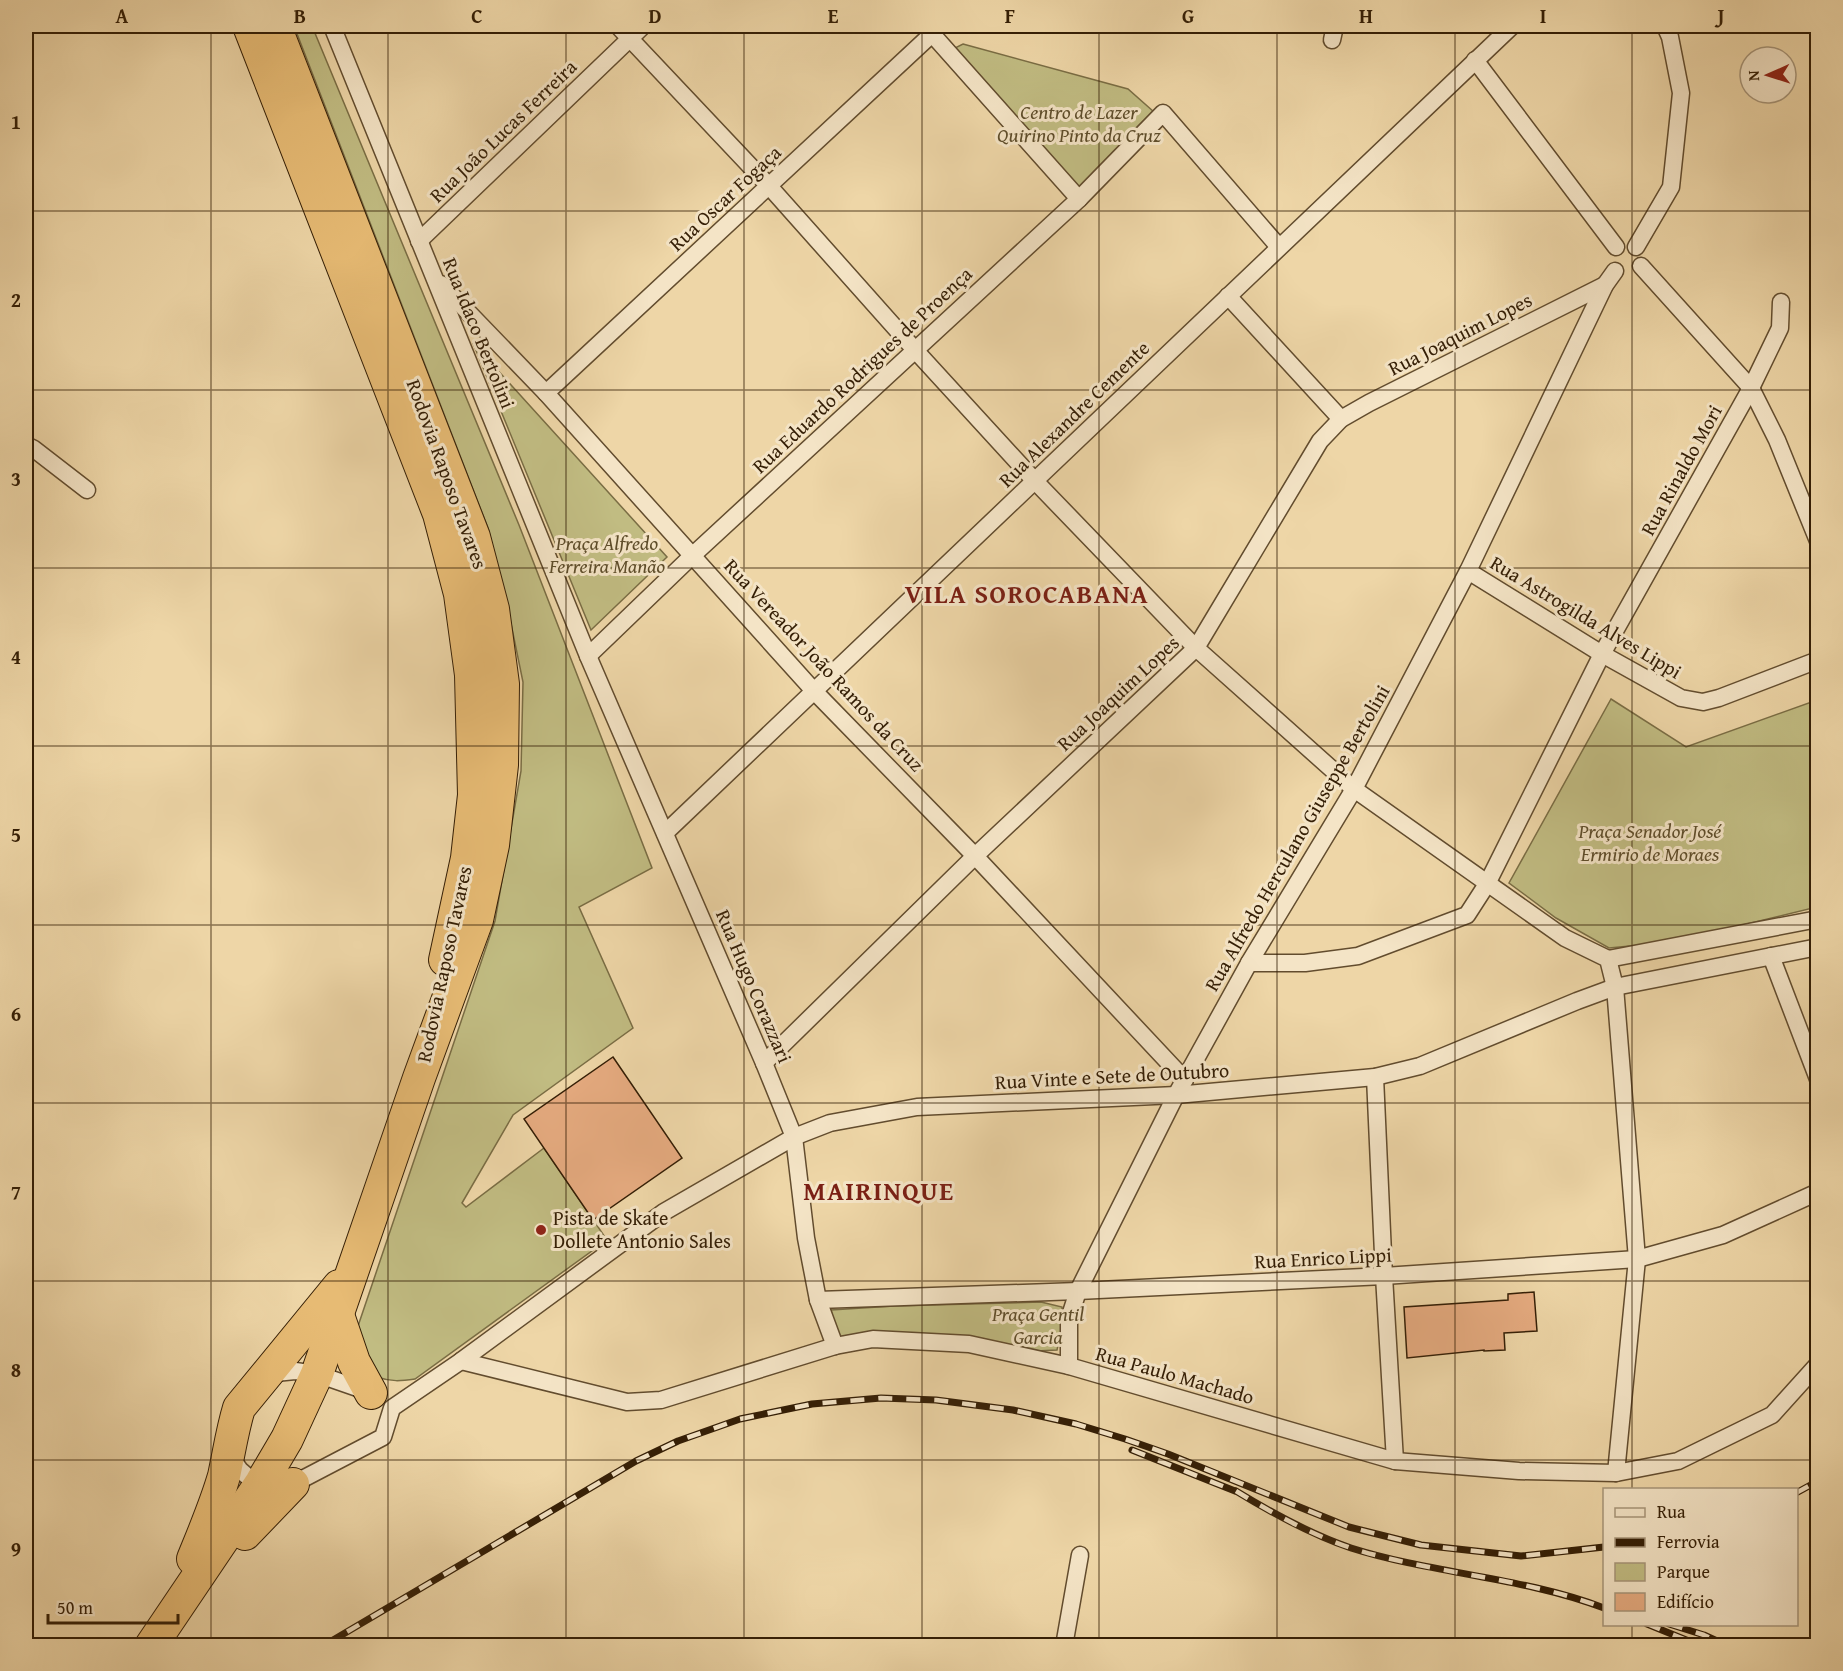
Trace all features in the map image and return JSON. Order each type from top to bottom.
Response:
[{"type":"highway","name":"Rodovia Raposo Tavares","points":[[249,26],[439,514],[460,594],[471,675],[474,795],[467,858],[419,1078]]},
{"type":"highway","name":"Rodovia Raposo Tavares","points":[[156,1637],[261,1483],[287,1439],[317,1374],[419,1078],[477,920],[493,844],[502,765],[503,684],[493,609],[474,537],[275,26]]},
{"type":"highway","points":[[156,1637],[207,1527],[224,1476],[231,1432],[239,1408],[351,1272]]},
{"type":"highway","points":[[338,1315],[354,1362],[382,1400]]},
{"type":"highway","points":[[156,1637],[258,1520],[293,1484]]},
{"type":"street","name":"Rua Idaco Bertolini","points":[[332,26],[588,656]]},
{"type":"street","name":"Rua João Lucas Ferreira","points":[[419,241],[624,32],[643,26]]},
{"type":"street","name":"Rua Alexandre Cemente","points":[[665,833],[1512,26]]},
{"type":"street","points":[[1636,247],[1671,187],[1681,93],[1670,37],[1665,26]]},
{"type":"street","points":[[928,30],[1079,199]]},
{"type":"street","name":"Rua Oscar Fogaça","points":[[546,393],[769,186],[928,30]]},
{"type":"street","points":[[624,32],[769,186],[1034,480],[1196,648],[1354,789],[1565,938],[1608,959],[1818,919]]},
{"type":"street","points":[[1475,60],[1616,248]]},
{"type":"street","name":"Rua Eduardo Rodrigues de Proença","points":[[588,656],[693,555],[1079,199],[1163,113],[1280,247]]},
{"type":"street","points":[[1626,244],[1636,247],[1642,256],[1641,266],[1634,274],[1619,274],[1615,271],[1611,261],[1613,251],[1626,244]]},
{"type":"street","points":[[1641,266],[1751,388],[1777,440],[1818,541]]},
{"type":"street","name":"Rua Alfredo Herculano Giuseppe Bertolini","points":[[1069,1366],[1069,1319],[1078,1291],[1176,1095],[1249,963],[1354,789],[1468,571],[1605,285],[1615,271]]},
{"type":"street","name":"Rua Vereador João Ramos da Cruz","points":[[434,277],[546,393],[814,690],[975,856],[1185,1080]]},
{"type":"street","name":"Rua Joaquim Lopes","points":[[764,1063],[975,856],[1196,648],[1320,441],[1341,419],[1605,285]]},
{"type":"street","points":[[1228,296],[1341,419]]},
{"type":"street","name":"Rua Rinaldo Mori","points":[[1249,963],[1305,963],[1359,956],[1467,915],[1487,884],[1602,654],[1751,388],[1780,328],[1781,302]]},
{"type":"street","points":[[26,445],[87,490]]},
{"type":"street","name":"Rua Astrogilda Alves Lippi","points":[[1468,571],[1602,654],[1681,698],[1703,702],[1719,698],[1818,660]]},
{"type":"street","name":"Rua Hugo Corazzari","points":[[588,656],[794,1137],[806,1238],[818,1300],[835,1346]]},
{"type":"street","name":"Rua Vinte e Sete de Outubro","points":[[382,1400],[461,1361],[664,1212],[794,1137],[830,1123],[917,1107],[1176,1095],[1375,1077],[1420,1066],[1615,987],[1818,947]]},
{"type":"street","points":[[1772,956],[1818,1079]]},
{"type":"street","points":[[1608,959],[1615,987],[1637,1259],[1616,1473]]},
{"type":"street","points":[[1375,1077],[1395,1461]]},
{"type":"street","name":"Rua Enrico Lippi","points":[[818,1300],[1078,1291],[1384,1276],[1637,1259],[1723,1235],[1818,1192]]},
{"type":"street","name":"Rua Paulo Machado","points":[[461,1361],[627,1402],[661,1400],[835,1346],[873,1340],[969,1344],[1069,1366],[1395,1461],[1519,1471],[1616,1473],[1678,1461],[1772,1415],[1818,1364]]},
{"type":"street","points":[[228,1453],[240,1470],[261,1483],[293,1484],[384,1437],[382,1400],[317,1374],[295,1371],[265,1374]]},
{"type":"street","points":[[1064,1646],[1080,1555]]},
{"type":"green space","points":[[294,26],[312,26],[519,525],[652,868],[579,907],[633,1028],[513,1115],[462,1203],[466,1207],[544,1148],[607,1240],[415,1379],[405,1380],[377,1377],[355,1335],[495,921],[521,771],[523,682],[488,528]]},
{"type":"green space","name":"Centro de Lazer Quirino Pinto da Cruz","points":[[963,44],[1128,89],[1154,112],[1077,192],[955,48]]},
{"type":"green space","name":"Praça Alfredo Ferreira Manão","points":[[473,343],[667,557],[591,630]]},
{"type":"green space","name":"Praça Senador José Ermirio de Moraes","points":[[1611,699],[1686,747],[1817,700],[1817,907],[1672,942],[1609,948],[1556,918],[1509,883]]},
{"type":"green space","name":"Praça Gentil Garcia","points":[[1041,1302],[1062,1307],[1062,1328],[1057,1350],[1036,1351],[837,1338],[831,1310],[894,1306]]},
{"type":"building","points":[[613,1057],[682,1158],[593,1220],[524,1119]]},
{"type":"building","points":[[1534,1292],[1537,1331],[1504,1333],[1505,1350],[1407,1358],[1404,1307],[1508,1300],[1508,1294]]},
{"type":"railway","points":[[323,1646],[636,1461],[678,1441],[740,1419],[812,1404],[881,1398],[936,1400],[1013,1410],[1076,1424],[1168,1454],[1349,1527],[1421,1545],[1521,1556],[1603,1547]]},
{"type":"railway","points":[[1132,1450],[1235,1491]]},
{"type":"railway","points":[[1798,1492],[1818,1481]]},
{"type":"railway","points":[[1236,1491],[1292,1522],[1351,1548],[1414,1564],[1542,1589],[1603,1608]]},
{"type":"railway","points":[[1652,1626],[1701,1646]]},
{"type":"railway","points":[[1675,1626],[1728,1646]]},
{"type":"place","name":"Pista de Skate Dollete Antonio Sales","points":[[541,1230]]},
{"type":"district","name":"VILA SOROCABANA","points":[[1027,594]]},
{"type":"district","name":"MAIRINQUE","points":[[879,1191]]}]
